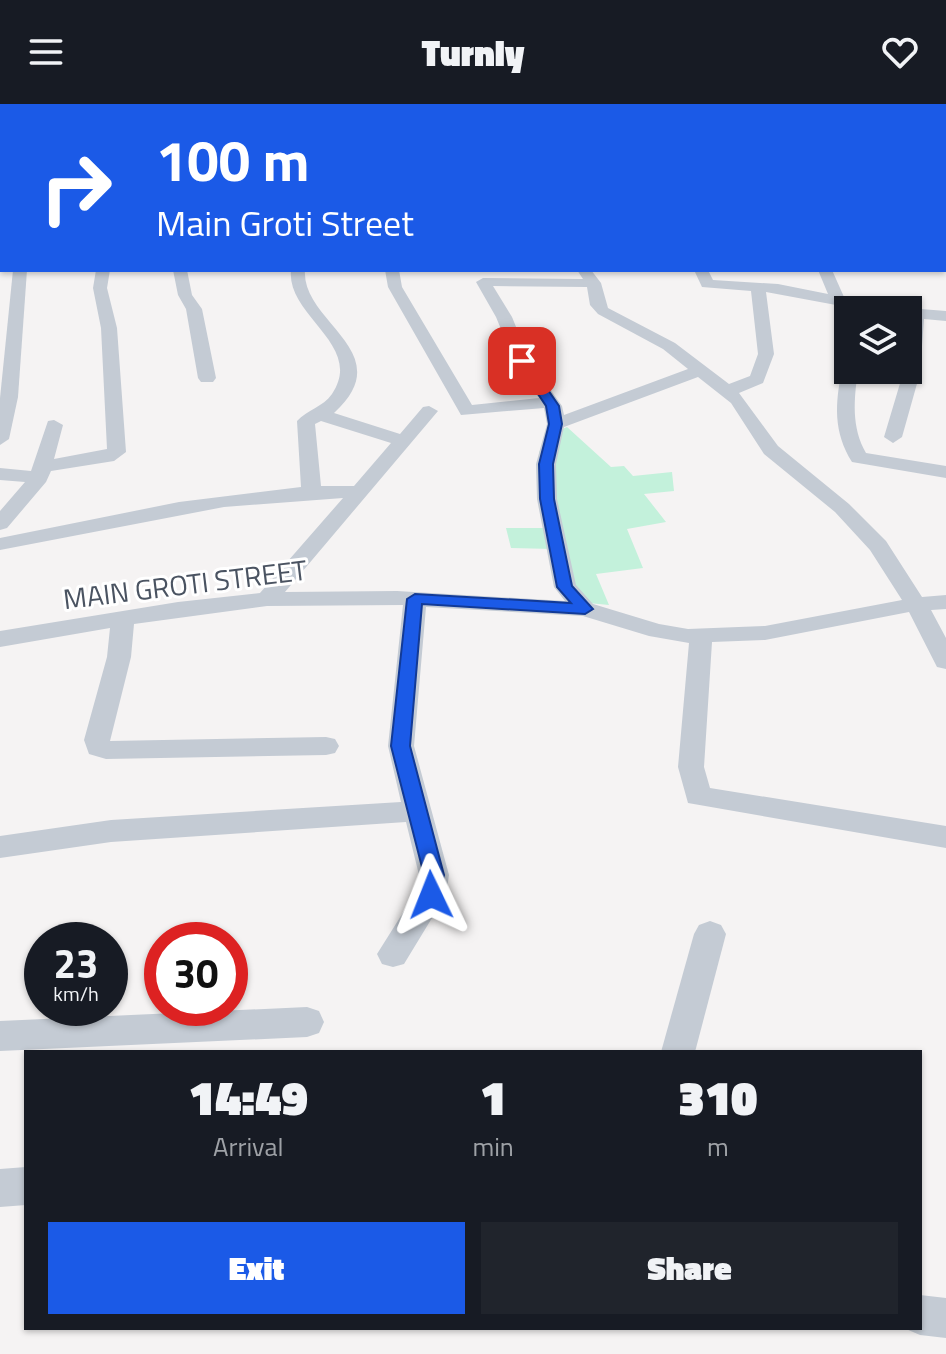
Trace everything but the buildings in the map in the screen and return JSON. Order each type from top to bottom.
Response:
[{"type":"street","points":[[0,439],[13,386],[7,310],[19,272]]},
{"type":"street","points":[[0,474],[41,472],[117,452],[109,328],[100,288],[103,272]]},
{"type":"street","points":[[180,272],[185,295],[194,309],[207,378]]},
{"type":"street","points":[[298,272],[295,284],[300,294],[339,339],[346,359],[347,381],[337,401],[324,414],[306,421],[311,490]]},
{"type":"street","points":[[392,272],[395,287],[467,411],[550,402]]},
{"type":"street","points":[[702,272],[707,284],[758,286],[834,301]]},
{"type":"street","points":[[826,272],[837,296]]},
{"type":"street","points":[[585,609],[565,587],[547,499],[546,464],[556,424],[550,402],[522,361],[504,317],[483,282],[589,276],[598,305],[603,311],[669,346],[728,391],[738,400],[771,450],[865,530],[916,604],[946,661]]},
{"type":"street","points":[[728,391],[757,379],[766,354],[758,286]]},
{"type":"street","points":[[922,315],[946,316]]},
{"type":"street","points":[[556,424],[702,370]]},
{"type":"street","points":[[847,384],[842,414],[848,440],[859,458],[946,472]]},
{"type":"street","points":[[893,437],[909,384]]},
{"type":"street","points":[[267,599],[429,411]]},
{"type":"street","points":[[324,414],[330,419],[381,432],[403,442]]},
{"type":"street","points":[[0,524],[41,472],[54,425]]},
{"type":"street","points":[[0,544],[224,502],[311,490],[359,492]]},
{"type":"street","name":"MAIN GROTI STREET","points":[[0,639],[123,618],[267,599],[415,599],[585,609],[657,631],[701,636],[765,633],[916,604],[946,602]]},
{"type":"street","points":[[393,954],[431,895],[434,875],[400,735],[411,665],[415,599]]},
{"type":"street","points":[[123,618],[119,657],[97,740],[98,747],[106,750],[326,746]]},
{"type":"street","points":[[701,636],[691,767],[698,796],[946,837]]},
{"type":"street","points":[[0,847],[111,831],[419,811]]},
{"type":"street","points":[[679,1050],[710,934]]},
{"type":"street","points":[[0,1036],[307,1022]]},
{"type":"street","points":[[0,1188],[24,1186]]},
{"type":"street","points":[[922,1315],[946,1318]]},
{"type":"green space","points":[[567,427],[611,467],[624,466],[633,476],[672,472],[674,491],[644,494],[666,522],[627,529],[643,568],[596,574],[609,605],[578,602],[553,549],[511,548],[506,528],[550,528],[539,452],[556,432]]},
{"type":"route","points":[[431,895],[434,875],[400,735],[411,665],[415,599],[585,609],[565,587],[547,499],[546,464],[556,424],[553,406],[522,361]]}]
